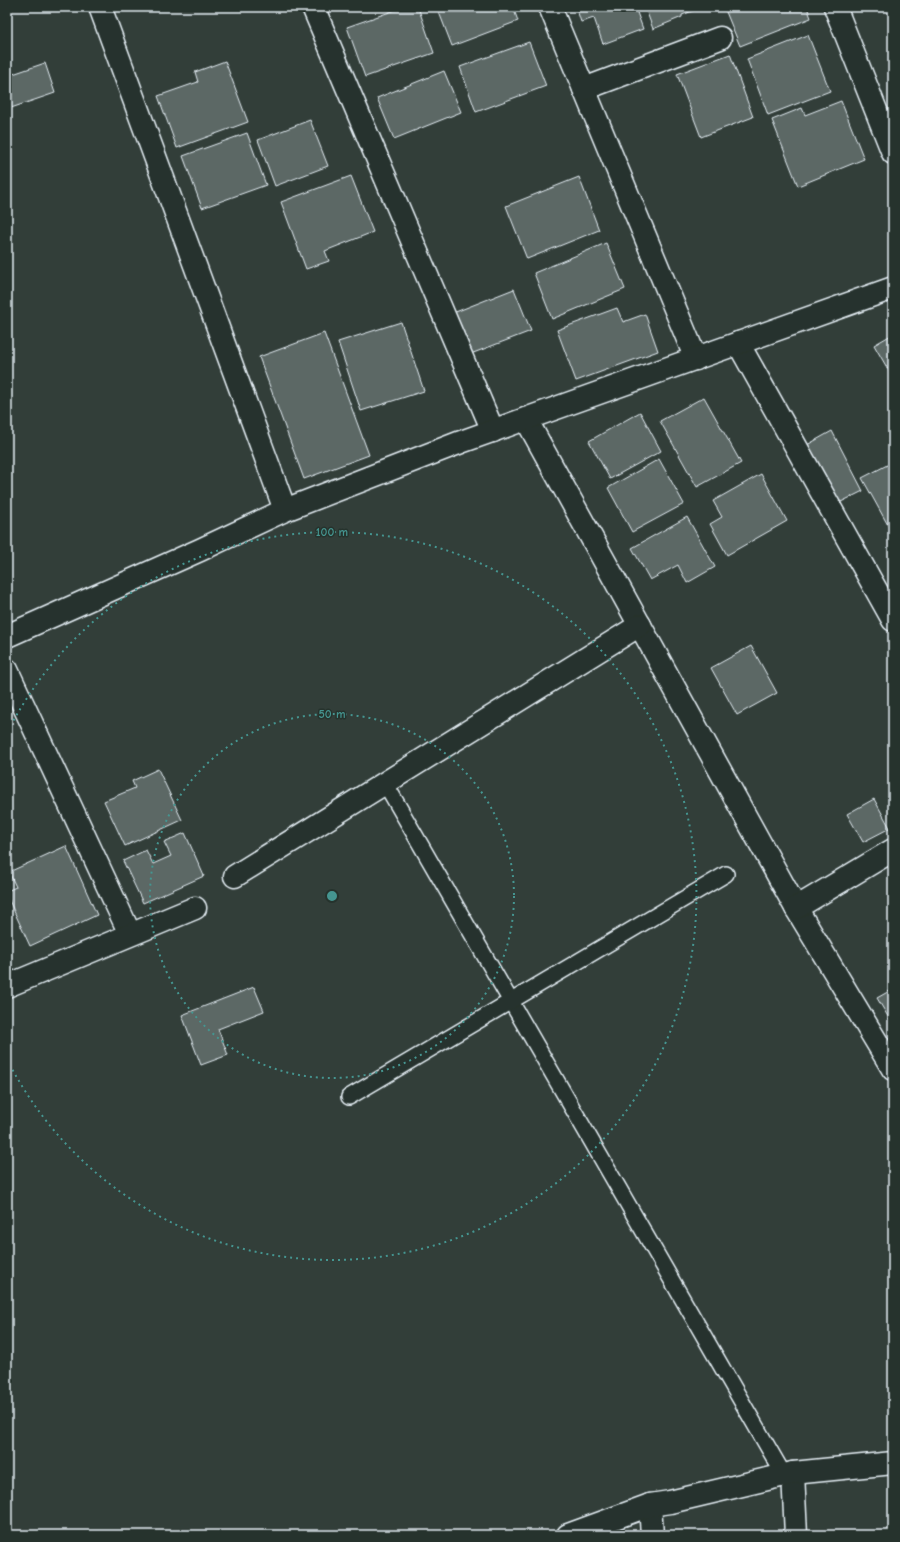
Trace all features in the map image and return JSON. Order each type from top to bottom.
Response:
[{"type":"street","points":[[100,7],[285,510]]},
{"type":"street","points":[[313,7],[493,431]]},
{"type":"street","points":[[550,7],[696,358]]},
{"type":"street","points":[[835,7],[893,153]]},
{"type":"street","points":[[584,89],[720,38]]},
{"type":"street","points":[[7,636],[200,550],[285,510],[493,431],[893,288]]},
{"type":"street","points":[[738,343],[893,620]]},
{"type":"street","points":[[526,419],[796,908],[893,1069]]},
{"type":"street","points":[[235,876],[640,625]]},
{"type":"street","points":[[7,670],[130,934]]},
{"type":"street","points":[[796,908],[893,850]]},
{"type":"street","points":[[7,986],[194,908]]},
{"type":"street","points":[[568,1535],[650,1505],[670,1502],[789,1474],[893,1463]]},
{"type":"street","points":[[789,1474],[796,1535]]},
{"type":"street","points":[[650,1505],[652,1535]]},
{"type":"lane","points":[[385,783],[511,1001],[789,1474]]},
{"type":"lane","points":[[349,1097],[726,874]]},
{"type":"building","points":[[404,7],[418,7],[434,53],[365,77],[347,27]]},
{"type":"building","points":[[437,7],[513,7],[518,21],[452,46]]},
{"type":"building","points":[[576,7],[635,7],[643,29],[603,44],[594,18],[581,22]]},
{"type":"building","points":[[645,7],[703,7],[653,29]]},
{"type":"building","points":[[724,7],[807,7],[811,18],[740,46]]},
{"type":"building","points":[[808,35],[830,91],[768,115],[747,59]]},
{"type":"building","points":[[529,42],[546,86],[476,112],[460,67]]},
{"type":"building","points":[[730,54],[753,117],[701,137],[677,74]]},
{"type":"building","points":[[225,61],[248,122],[177,148],[158,96],[198,82],[195,72]]},
{"type":"building","points":[[45,63],[55,93],[8,109],[7,76]]},
{"type":"building","points":[[444,71],[461,112],[394,139],[377,98]]},
{"type":"building","points":[[841,101],[864,159],[798,186],[772,120],[802,108],[805,115]]},
{"type":"building","points":[[310,120],[328,166],[275,186],[258,140]]},
{"type":"building","points":[[247,133],[266,185],[202,208],[183,156]]},
{"type":"building","points":[[351,176],[373,232],[325,251],[329,261],[306,269],[281,202]]},
{"type":"building","points":[[579,177],[599,230],[527,259],[506,206]]},
{"type":"building","points":[[606,243],[625,289],[552,319],[534,273]]},
{"type":"building","points":[[514,289],[531,331],[468,355],[453,313]]},
{"type":"building","points":[[617,308],[623,322],[645,314],[658,351],[576,381],[557,330]]},
{"type":"building","points":[[401,322],[424,391],[361,411],[338,342]]},
{"type":"building","points":[[324,333],[369,455],[304,479],[259,357]]},
{"type":"building","points":[[893,334],[893,378],[874,345]]},
{"type":"building","points":[[704,397],[741,463],[697,487],[660,421]]},
{"type":"building","points":[[640,412],[661,451],[610,479],[589,441]]},
{"type":"building","points":[[832,431],[863,491],[839,503],[807,445]]},
{"type":"building","points":[[659,459],[684,504],[632,532],[608,488]]},
{"type":"building","points":[[893,462],[893,525],[889,527],[862,478]]},
{"type":"building","points":[[761,474],[787,521],[727,555],[710,524],[722,517],[713,501]]},
{"type":"building","points":[[687,517],[715,567],[687,583],[678,565],[650,580],[632,548]]},
{"type":"building","points":[[751,646],[777,693],[737,715],[711,668]]},
{"type":"building","points":[[158,769],[182,820],[125,846],[104,801],[135,788],[132,781]]},
{"type":"building","points":[[874,799],[890,828],[863,842],[847,814]]},
{"type":"building","points":[[185,833],[204,876],[143,903],[123,861],[146,850],[153,864],[171,856],[164,842]]},
{"type":"building","points":[[66,846],[97,915],[30,946],[7,896],[7,891],[16,887],[9,872]]},
{"type":"building","points":[[254,987],[264,1011],[218,1029],[228,1055],[201,1065],[182,1015]]},
{"type":"building","points":[[893,989],[893,1025],[877,998]]}]
